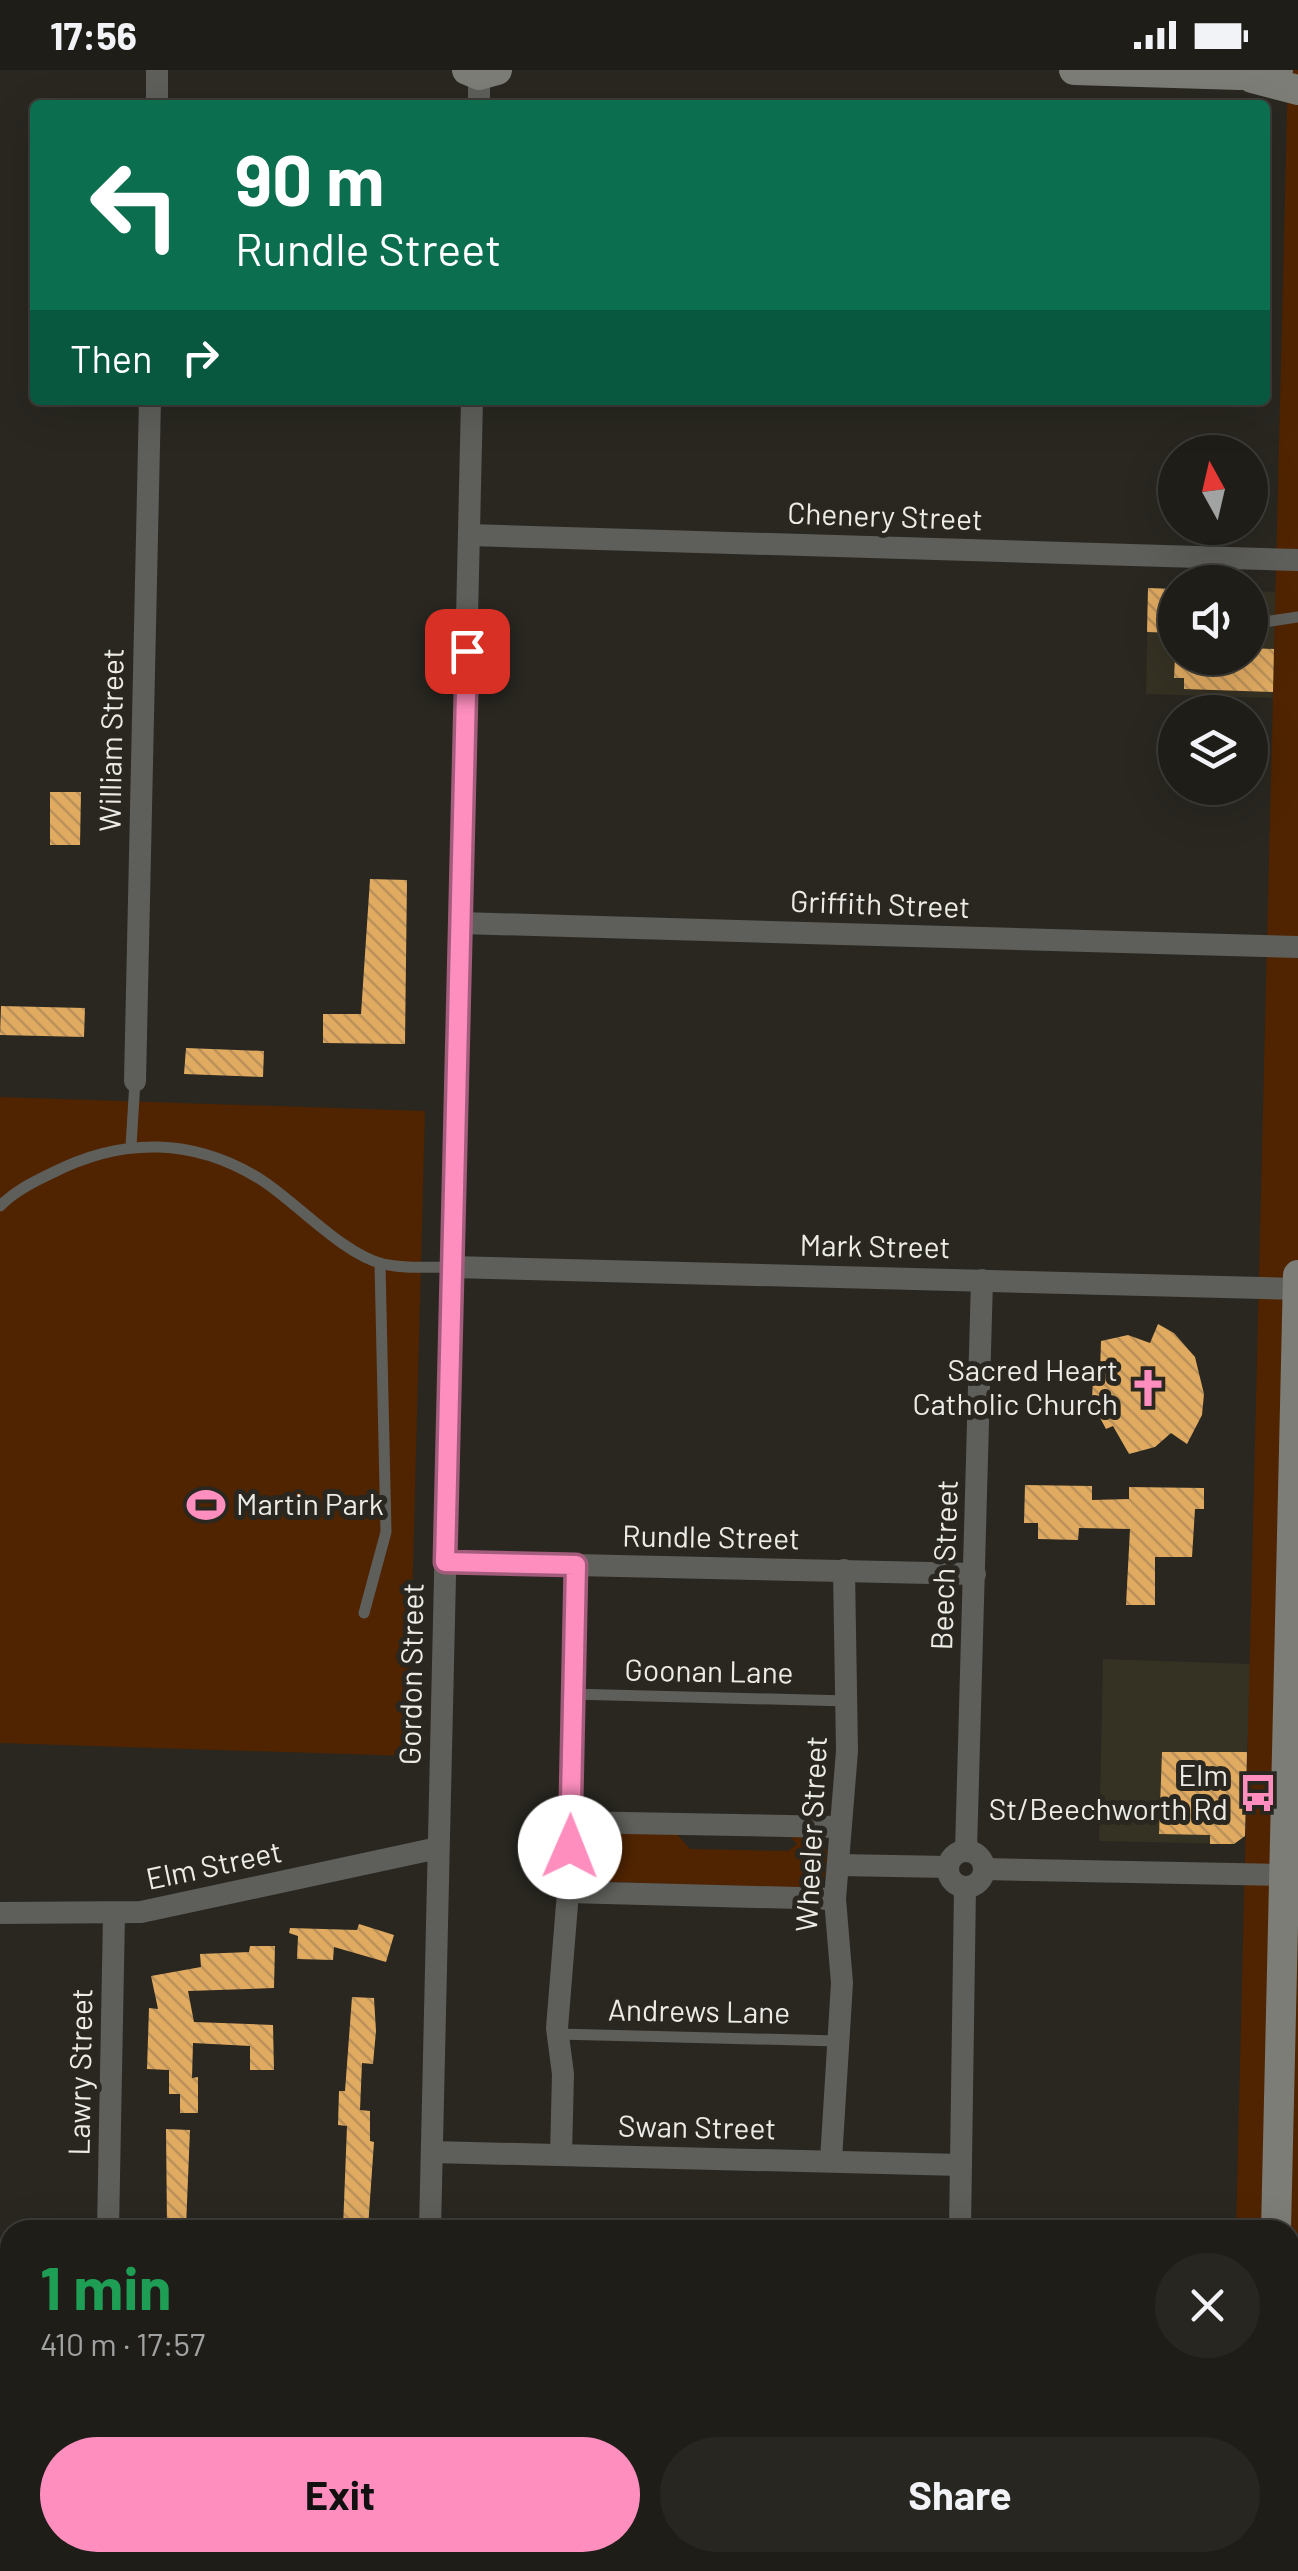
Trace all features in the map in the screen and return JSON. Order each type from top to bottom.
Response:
[{"type":"main road","points":[[1074,70],[1239,75],[1278,70]]},
{"type":"main road","points":[[1239,75],[1298,90]]},
{"type":"main road","points":[[1276,2220],[1291,1872],[1298,1275]]},
{"type":"street","points":[[156,100],[158,70]]},
{"type":"street","name":"William Street","points":[[135,1081],[150,405]]},
{"type":"street","name":"Gordon Street","points":[[430,2220],[472,405]]},
{"type":"street","name":"Chenery Street","points":[[470,535],[1298,560]]},
{"type":"street","name":"Griffith Street","points":[[461,922],[1298,947]]},
{"type":"street","name":"Mark Street","points":[[452,1267],[1297,1288]]},
{"type":"street","name":"Beech Street","points":[[966,1851],[982,1280]]},
{"type":"street","name":"Rundle Street","points":[[445,1562],[975,1574]]},
{"type":"street","points":[[561,2155],[563,2074],[558,2034],[568,1892],[576,1565]]},
{"type":"street","name":"Wheeler Street","points":[[831,2160],[842,1980],[835,1899],[840,1865],[838,1827],[847,1759],[844,1570]]},
{"type":"street","points":[[570,1822],[838,1827]]},
{"type":"street","name":"Elm Street","points":[[0,1914],[114,1915],[191,1903],[438,1848]]},
{"type":"street","points":[[966,1851],[978,1855],[984,1869],[980,1881],[965,1887],[952,1881],[948,1867],[955,1854],[966,1851]]},
{"type":"street","points":[[840,1865],[948,1867]]},
{"type":"street","points":[[984,1869],[1291,1872]]},
{"type":"street","points":[[960,2220],[965,1887]]},
{"type":"street","points":[[568,1892],[835,1899]]},
{"type":"street","name":"Lawry Street","points":[[108,2220],[114,1915]]},
{"type":"street","name":"Swan Street","points":[[432,2152],[961,2165]]},
{"type":"lane","points":[[1207,565],[1208,556]]},
{"type":"lane","points":[[1268,621],[1298,617]]},
{"type":"lane","points":[[131,1146],[135,1081]]},
{"type":"lane","points":[[0,1206],[22,1188],[86,1156],[131,1146],[182,1146],[216,1157],[261,1180],[349,1247],[380,1264],[452,1267]]},
{"type":"lane","points":[[364,1613],[386,1532],[380,1264]]},
{"type":"lane","name":"Goonan Lane","points":[[570,1694],[848,1700]]},
{"type":"lane","name":"Andrews Lane","points":[[558,2034],[840,2041]]},
{"type":"shaded area","points":[[1288,70],[1298,70],[1298,2220],[1236,2220]]},
{"type":"shaded area","points":[[1148,588],[1158,588],[1158,675],[1268,675],[1268,592],[1276,592],[1273,698],[1146,694]]},
{"type":"shaded area","name":"Martin Park","points":[[0,1097],[425,1111],[408,1756],[0,1743]]},
{"type":"shaded area","points":[[1103,1659],[1250,1664],[1245,1836],[1234,1844],[1099,1841]]},
{"type":"shaded area","points":[[674,1831],[690,1849],[788,1851],[797,1844],[787,1833],[816,1836],[827,1851],[824,1881],[816,1889],[588,1881],[580,1871],[580,1845],[593,1832]]},
{"type":"building","points":[[1148,588],[1158,588],[1158,632],[1147,632]]},
{"type":"building","points":[[1268,649],[1274,649],[1273,692],[1184,689],[1184,678],[1174,678],[1268,675]]},
{"type":"building","points":[[50,792],[81,792],[80,845],[50,845]]},
{"type":"building","points":[[370,879],[407,880],[405,1044],[323,1043],[323,1014],[361,1014]]},
{"type":"building","points":[[1,1006],[85,1008],[84,1037],[0,1035]]},
{"type":"building","points":[[186,1048],[264,1051],[263,1077],[184,1074]]},
{"type":"building","name":"Sacred Heart Catholic Church","points":[[1158,1324],[1174,1333],[1195,1357],[1204,1394],[1202,1415],[1187,1444],[1171,1433],[1155,1447],[1129,1454],[1113,1426],[1106,1429],[1092,1403],[1093,1374],[1100,1373],[1101,1341],[1128,1335],[1150,1343]]},
{"type":"building","points":[[1025,1485],[1092,1486],[1092,1500],[1129,1499],[1129,1487],[1204,1488],[1204,1509],[1195,1509],[1192,1557],[1155,1557],[1155,1605],[1126,1605],[1130,1529],[1079,1528],[1078,1540],[1038,1539],[1038,1523],[1024,1523]]},
{"type":"building","points":[[1162,1752],[1247,1752],[1245,1836],[1234,1844],[1210,1844],[1210,1835],[1159,1834]]},
{"type":"building","points":[[359,1924],[394,1935],[386,1962],[334,1947],[333,1960],[297,1959],[298,1936],[289,1933],[290,1928],[357,1930]]},
{"type":"building","points":[[250,1946],[275,1946],[274,1988],[188,1991],[194,2022],[273,2025],[274,2070],[250,2070],[250,2046],[193,2043],[192,2078],[198,2077],[198,2113],[180,2113],[180,2094],[169,2094],[169,2070],[147,2069],[149,2008],[158,2009],[151,1976],[201,1967],[200,1954],[249,1952]]},
{"type":"building","points":[[352,1997],[374,1998],[373,2064],[362,2063],[360,2110],[370,2111],[370,2141],[374,2142],[369,2220],[343,2220],[347,2126],[338,2125],[339,2091],[345,2091]]},
{"type":"building","points":[[166,2129],[190,2130],[186,2220],[167,2220]]},
{"type":"place","name":"Sacred Heart Catholic Church","points":[[1148,1388]]},
{"type":"place","name":"Martin Park","points":[[206,1505]]},
{"type":"place","name":"Elm St/Beechworth Rd","points":[[1258,1793]]},
{"type":"route","points":[[467,651],[445,1562],[576,1565],[569,1717],[570,1847]]}]
